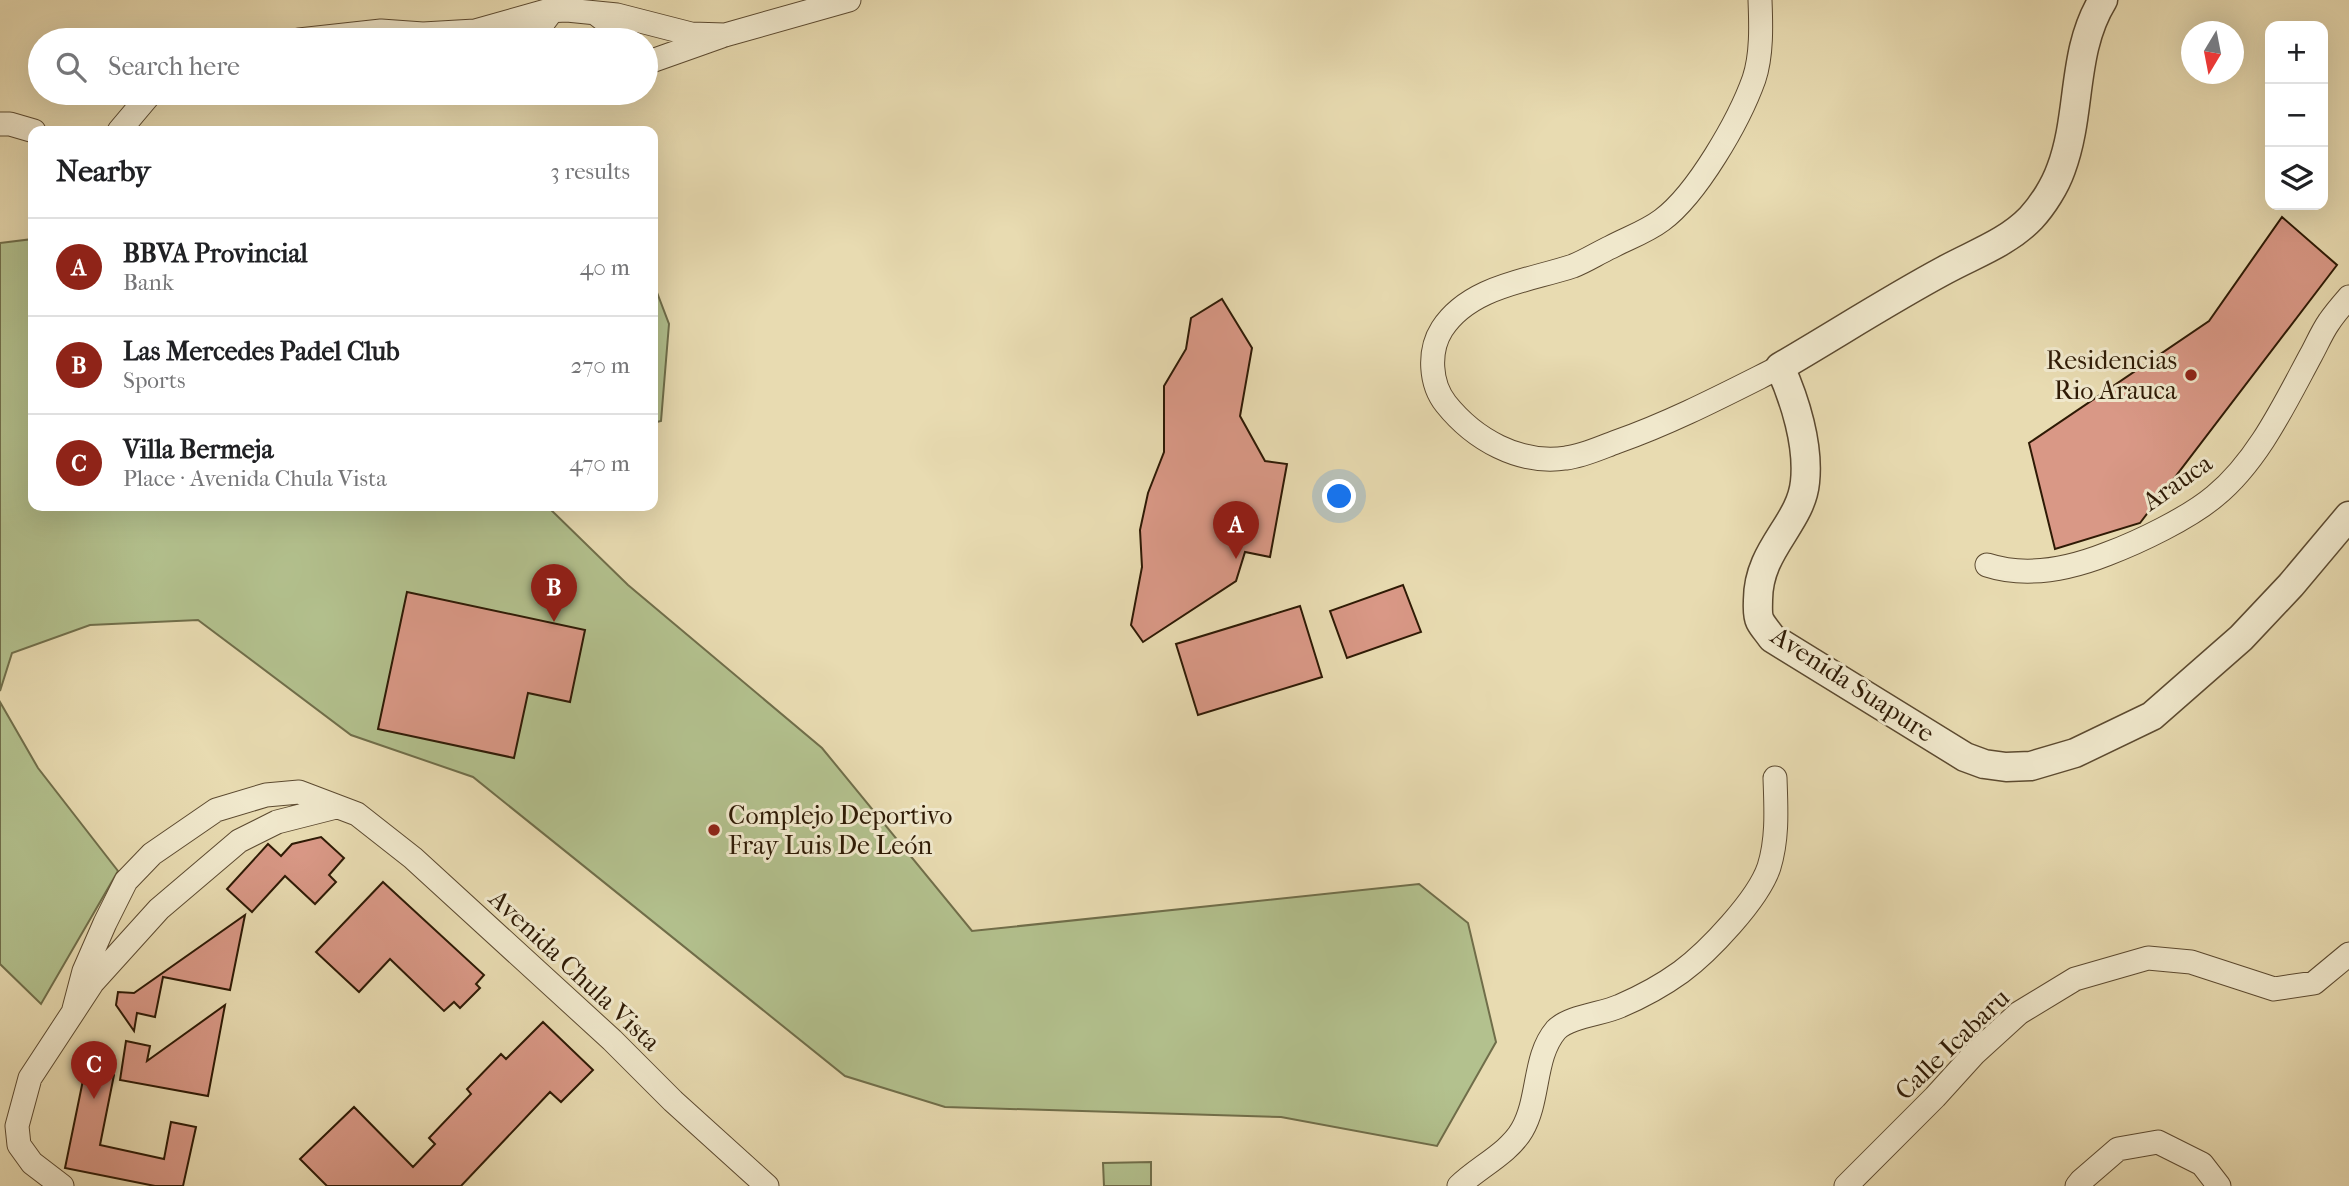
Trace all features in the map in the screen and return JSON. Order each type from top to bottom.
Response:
[{"type":"street","points":[[658,59],[725,35],[849,0]]},
{"type":"street","points":[[1760,0],[1759,44],[1754,78],[1715,156],[1687,196],[1663,220],[1636,237],[1575,265],[1491,291],[1465,304],[1440,332],[1434,347],[1433,372],[1440,395],[1469,429],[1487,441],[1510,452],[1530,457],[1565,459],[1659,427],[1780,367],[1944,270],[2002,241],[2030,218],[2046,198],[2061,169],[2071,131],[2086,34],[2103,0]]},
{"type":"street","points":[[487,28],[552,11],[593,11],[691,34],[725,35]]},
{"type":"street","points":[[540,28],[552,11]]},
{"type":"street","points":[[593,11],[614,28]]},
{"type":"street","points":[[123,126],[141,105]]},
{"type":"street","points":[[0,124],[28,129]]},
{"type":"street","name":"Arauca","points":[[1987,565],[2006,571],[2028,573],[2097,558],[2193,512],[2216,495],[2264,438],[2329,323],[2349,297]]},
{"type":"street","name":"Avenida Suapure","points":[[1780,367],[1794,396],[1804,452],[1805,483],[1794,513],[1764,565],[1758,589],[1758,619],[1772,638],[1965,757],[1984,764],[2031,766],[2054,760],[2109,738],[2152,716],[2241,638],[2291,585],[2349,516]]},
{"type":"street","points":[[1459,1186],[1494,1158],[1521,1131],[1535,1099],[1544,1051],[1558,1028],[1582,1017],[1619,1007],[1681,972],[1713,943],[1749,904],[1768,869],[1777,830],[1776,778]]},
{"type":"street","name":"Avenida Chula Vista","points":[[74,1009],[84,971],[115,902],[126,881],[152,854],[216,810],[266,795],[299,792],[357,814],[413,858],[767,1186]]},
{"type":"street","name":"Avenida Chula Vista","points":[[62,1186],[32,1163],[19,1145],[17,1126],[30,1078],[93,982],[159,909],[239,841],[277,822],[336,807]]},
{"type":"street","name":"Calle Icabaru","points":[[1846,1186],[1974,1054],[2019,1013],[2075,979],[2148,958],[2191,962],[2274,989],[2314,983],[2349,954]]},
{"type":"street","points":[[2077,1186],[2118,1149],[2158,1142],[2202,1164],[2219,1186]]},
{"type":"green space","name":"Complejo Deportivo Fray Luis De León","points":[[28,240],[28,511],[552,511],[628,585],[822,748],[972,931],[1419,884],[1468,923],[1496,1042],[1437,1146],[1281,1117],[945,1107],[845,1076],[473,777],[351,735],[198,620],[90,625],[12,653],[0,691],[0,243]]},
{"type":"green space","points":[[658,295],[669,324],[661,421],[658,422]]},
{"type":"green space","points":[[0,702],[38,768],[118,871],[41,1004],[0,964]]},
{"type":"green space","points":[[1151,1162],[1151,1186],[1104,1186],[1103,1163]]},
{"type":"building","name":"Residencias Rio Arauca","points":[[2282,217],[2337,265],[2140,523],[2055,549],[2029,443],[2209,321]]},
{"type":"building","points":[[1222,299],[1252,348],[1240,416],[1265,461],[1287,464],[1270,557],[1245,552],[1236,581],[1143,642],[1131,625],[1142,567],[1140,530],[1148,493],[1164,452],[1164,386],[1186,349],[1191,318]]},
{"type":"building","points":[[1403,585],[1421,632],[1347,658],[1330,611]]},
{"type":"building","points":[[407,592],[585,630],[570,702],[528,693],[514,758],[378,729]]},
{"type":"building","points":[[1300,606],[1322,677],[1198,715],[1176,644]]},
{"type":"building","points":[[321,837],[344,858],[329,875],[336,882],[315,904],[285,876],[252,912],[227,889],[268,844],[281,856],[292,844]]},
{"type":"building","points":[[383,882],[484,975],[476,984],[480,988],[460,1008],[454,1002],[444,1011],[390,959],[359,992],[316,952]]},
{"type":"building","points":[[245,915],[230,990],[163,977],[155,1017],[137,1013],[134,1031],[116,1005],[118,992],[134,993]]},
{"type":"building","points":[[225,1005],[208,1096],[120,1080],[126,1041],[150,1046],[147,1061]]},
{"type":"building","points":[[543,1022],[593,1070],[561,1102],[550,1092],[461,1186],[327,1186],[300,1159],[354,1107],[413,1167],[435,1144],[429,1138],[471,1094],[467,1089],[501,1054],[506,1059]]},
{"type":"building","points":[[90,1046],[114,1075],[100,1145],[164,1159],[171,1122],[196,1127],[183,1186],[155,1186],[65,1168]]},
{"type":"place","name":"Residencias Rio Arauca","points":[[2191,375]]},
{"type":"place","name":"BBVA Provincial","points":[[1236,559]]},
{"type":"place","name":"Las Mercedes Padel Club","points":[[554,622]]},
{"type":"place","name":"Complejo Deportivo Fray Luis De León","points":[[714,830]]},
{"type":"place","name":"Villa Bermeja","points":[[94,1099]]}]
